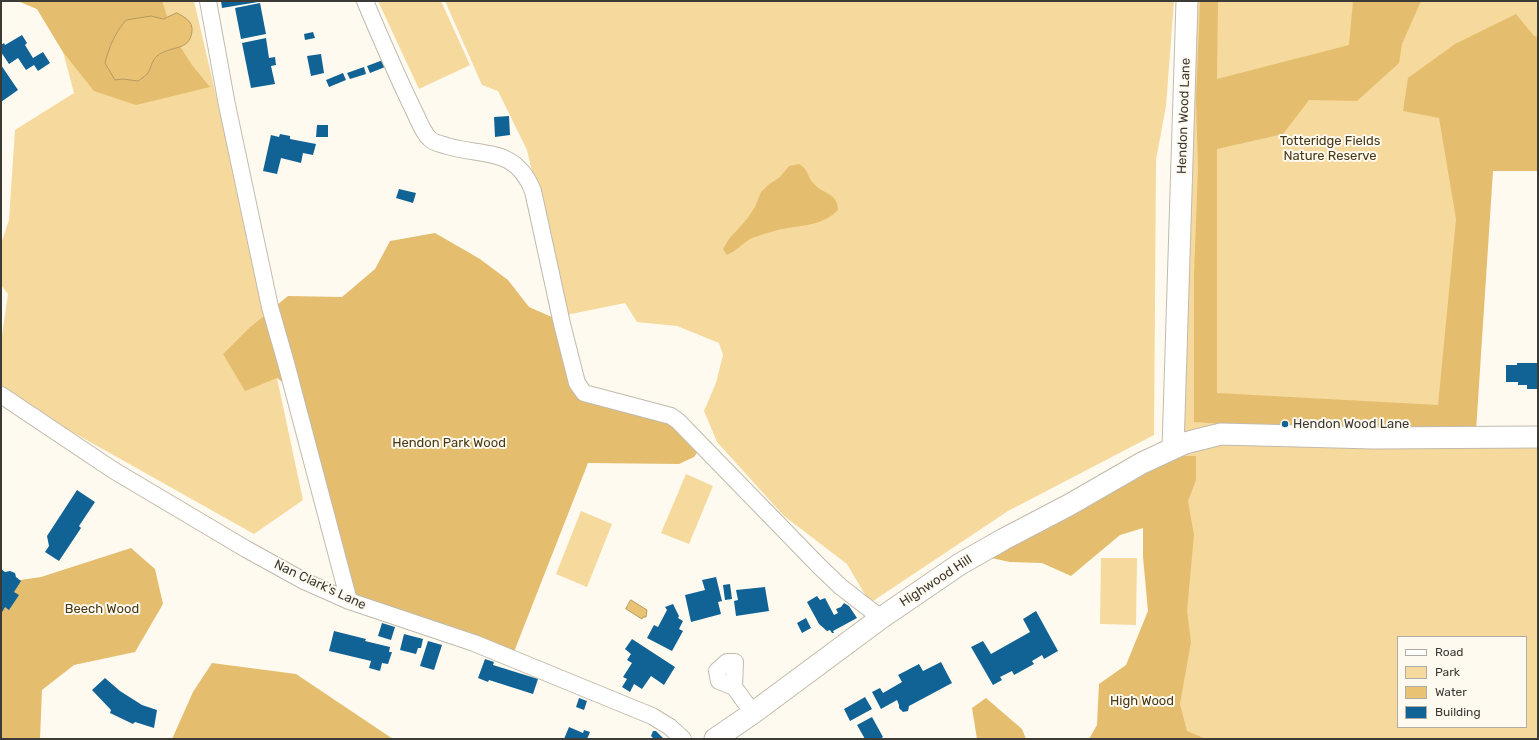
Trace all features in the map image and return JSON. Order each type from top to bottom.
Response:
[{"type":"main road","name":"Hendon Wood Lane","points":[[1173,448],[1187,1]]},
{"type":"main road","name":"Highwood Hill","points":[[715,739],[753,713],[881,618],[960,564],[1069,505],[1142,463],[1186,443],[1221,434],[1373,438],[1538,436]]},
{"type":"street","points":[[208,1],[227,105],[270,307],[349,601]]},
{"type":"street","points":[[366,1],[410,102],[430,140],[452,148],[498,155],[509,161],[524,174],[529,182],[533,191],[562,324],[577,383],[584,393],[671,416],[678,421],[820,567],[841,587],[881,618]]},
{"type":"street","name":"Nan Clark's Lane","points":[[1,395],[113,470],[246,550],[304,581],[349,601],[474,644],[652,716],[670,727],[683,739]]},
{"type":"street","points":[[734,687],[753,713]]},
{"type":"green space","points":[[18,1],[194,1],[267,313],[250,327],[223,354],[277,378],[303,500],[254,534],[1,392],[1,343],[8,294],[1,285],[1,244],[9,220],[15,130],[74,93],[63,52],[37,9]]},
{"type":"green space","points":[[18,1],[162,1],[174,37],[192,65],[210,87],[136,105],[94,91],[63,52],[37,9]]},
{"type":"green space","points":[[378,1],[441,1],[470,65],[419,89]]},
{"type":"green space","points":[[445,1],[1174,1],[1166,106],[1156,160],[1154,435],[1008,511],[870,603],[847,564],[784,516],[717,442],[704,411],[716,383],[723,355],[719,343],[677,326],[637,322],[625,303],[566,315],[527,150],[498,91],[482,85]]},
{"type":"green space","name":"Totteridge Fields Nature Reserve","points":[[1187,1],[1538,1],[1538,171],[1476,170],[1466,436],[1538,437],[1538,739],[1162,739]]},
{"type":"green space","points":[[1200,1],[1218,1],[1217,79],[1349,45],[1353,1],[1421,1],[1402,44],[1399,63],[1357,101],[1309,100],[1283,134],[1217,149],[1217,393],[1438,405],[1456,219],[1439,118],[1403,111],[1408,78],[1455,44],[1516,14],[1534,36],[1538,37],[1538,171],[1493,171],[1476,431],[1329,428],[1194,422],[1194,276],[1198,168],[1196,101]]},
{"type":"green space","points":[[799,164],[805,169],[814,184],[836,200],[838,210],[831,216],[815,223],[780,230],[752,238],[727,255],[723,249],[729,239],[747,219],[755,207],[761,192],[780,177],[789,166]]},
{"type":"green space","name":"Hendon Park Wood","points":[[435,233],[480,259],[508,280],[529,307],[561,321],[583,398],[671,425],[701,447],[694,457],[679,464],[588,463],[510,662],[349,601],[294,392],[277,378],[245,391],[223,354],[250,327],[288,296],[342,297],[375,269],[390,241]]},
{"type":"green space","name":"High Wood","points":[[1167,456],[1196,456],[1196,480],[1188,501],[1194,535],[1187,611],[1191,642],[1180,704],[1187,731],[1206,739],[1089,739],[1097,725],[1099,684],[1126,665],[1148,611],[1143,557],[1143,528],[1120,535],[1071,576],[1042,563],[1010,562],[991,558]]},
{"type":"green space","points":[[686,474],[713,486],[689,544],[661,533]]},
{"type":"green space","points":[[581,511],[612,524],[587,587],[556,574]]},
{"type":"green space","name":"Beech Wood","points":[[131,548],[155,569],[163,604],[135,652],[74,665],[42,690],[40,739],[1,739],[1,586],[6,582],[41,577]]},
{"type":"green space","points":[[1101,558],[1137,558],[1136,625],[1100,624]]},
{"type":"green space","points":[[212,663],[296,674],[393,739],[172,739],[193,692]]},
{"type":"green space","points":[[986,698],[1022,729],[1026,739],[977,739],[972,708]]},
{"type":"water","points":[[177,13],[190,22],[192,31],[188,42],[157,56],[148,73],[138,81],[123,79],[115,80],[105,63],[113,40],[126,20],[151,16],[163,19]]},
{"type":"water","points":[[631,600],[647,610],[646,617],[643,617],[642,619],[626,609]]},
{"type":"building","points":[[221,1],[258,1],[258,2],[222,8]]},
{"type":"building","points":[[260,3],[266,34],[241,39],[235,8]]},
{"type":"building","points":[[313,32],[315,38],[305,40],[304,34]]},
{"type":"building","points":[[22,35],[27,43],[25,45],[33,58],[43,52],[50,63],[38,71],[34,65],[26,70],[18,58],[9,64],[1,52],[1,45],[4,43],[5,45]]},
{"type":"building","points":[[266,38],[269,58],[275,57],[276,65],[271,66],[275,84],[251,88],[242,43]]},
{"type":"building","points":[[321,54],[324,73],[311,76],[307,56]]},
{"type":"building","points":[[383,60],[385,67],[370,73],[367,66]]},
{"type":"building","points":[[1,65],[18,90],[1,102]]},
{"type":"building","points":[[364,67],[366,74],[350,79],[347,73]]},
{"type":"building","points":[[343,73],[346,80],[329,87],[326,80]]},
{"type":"building","points":[[509,116],[510,135],[495,137],[494,117]]},
{"type":"building","points":[[317,125],[328,125],[328,137],[316,137]]},
{"type":"building","points":[[280,134],[290,136],[290,139],[316,144],[313,155],[303,153],[301,163],[281,158],[277,174],[263,171],[271,135],[279,137]]},
{"type":"building","points":[[399,189],[416,193],[413,203],[396,198]]},
{"type":"building","points":[[1517,363],[1538,363],[1538,389],[1527,389],[1527,385],[1518,385],[1518,382],[1506,382],[1506,365],[1517,365]]},
{"type":"building","points":[[77,490],[95,502],[79,526],[81,528],[59,561],[45,552],[49,546],[47,536]]},
{"type":"building","points":[[1,569],[5,572],[10,571],[15,573],[16,577],[21,581],[14,592],[19,595],[9,610],[5,607],[1,614]]},
{"type":"building","points":[[716,577],[722,601],[718,602],[721,614],[691,622],[685,595],[705,590],[702,580]]},
{"type":"building","points":[[730,584],[732,599],[725,600],[723,585]]},
{"type":"building","points":[[765,587],[769,611],[736,616],[734,601],[738,600],[736,590]]},
{"type":"building","points":[[817,596],[820,600],[825,598],[834,615],[838,613],[836,609],[841,607],[844,603],[849,606],[857,618],[833,631],[834,633],[830,630],[827,631],[819,624],[807,602]]},
{"type":"building","points":[[673,604],[679,616],[678,618],[683,621],[679,629],[683,631],[672,651],[647,638],[654,625],[658,627],[667,610],[665,607]]},
{"type":"building","points":[[1036,611],[1058,651],[1044,659],[1042,655],[1032,661],[1034,664],[1014,675],[1012,671],[1000,677],[1002,680],[993,685],[971,647],[983,641],[991,654],[1030,632],[1023,619]]},
{"type":"building","points":[[806,618],[811,628],[802,633],[797,623]]},
{"type":"building","points":[[382,623],[395,627],[391,640],[378,636]]},
{"type":"building","points":[[334,631],[390,647],[389,652],[392,652],[388,664],[382,663],[380,671],[369,668],[371,661],[329,651]]},
{"type":"building","points":[[404,634],[423,639],[421,648],[418,648],[416,654],[400,650]]},
{"type":"building","points":[[632,639],[675,667],[664,685],[651,676],[642,689],[634,684],[630,692],[622,687],[627,679],[623,677],[632,663],[627,660],[631,654],[625,649]]},
{"type":"building","points":[[428,641],[442,645],[434,670],[420,666]]},
{"type":"building","points":[[485,659],[494,662],[493,665],[538,679],[533,694],[478,678]]},
{"type":"building","points":[[941,662],[952,683],[909,706],[908,711],[903,712],[899,708],[897,700],[881,709],[872,692],[880,688],[883,693],[902,682],[898,675],[919,664],[923,671]]},
{"type":"building","points":[[105,678],[120,691],[142,705],[157,710],[154,728],[135,722],[133,724],[110,713],[111,710],[92,690]]},
{"type":"building","points":[[865,697],[872,709],[850,721],[844,709]]},
{"type":"building","points":[[579,698],[587,701],[584,710],[576,707]]},
{"type":"building","points":[[872,717],[883,737],[880,739],[865,739],[857,725]]},
{"type":"building","points":[[569,727],[583,733],[584,730],[590,732],[587,739],[564,739]]},
{"type":"building","points":[[653,731],[656,731],[664,739],[654,739],[651,736]]},
{"type":"place","name":"Hendon Wood Lane","points":[[1285,424]]}]
